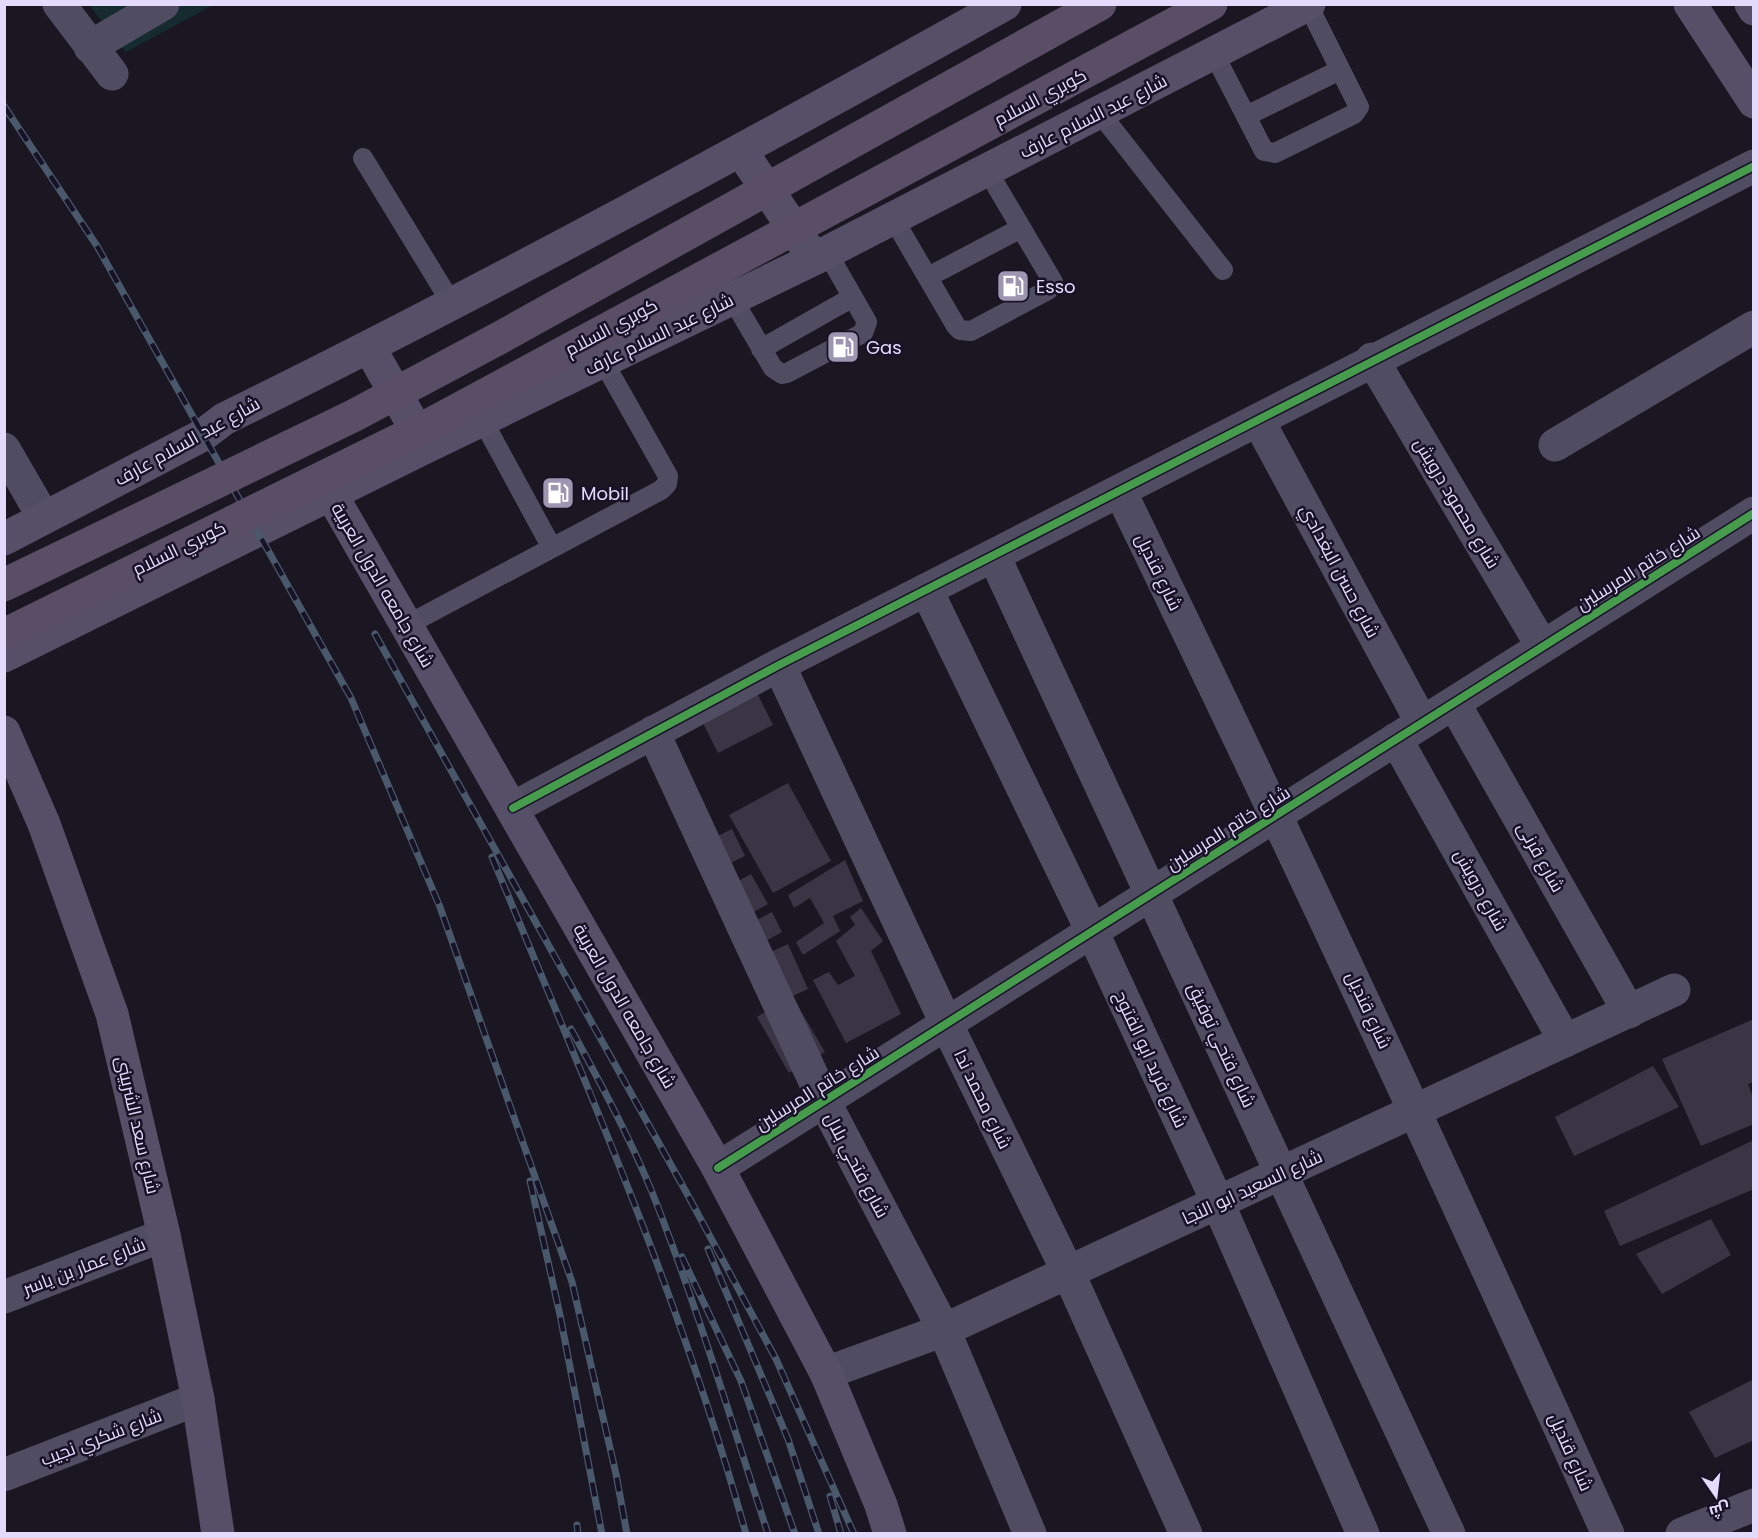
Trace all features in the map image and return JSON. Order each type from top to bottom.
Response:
[{"type":"main road","name":"شارع عبد السلام عارف","points":[[4,538],[202,435],[224,419],[452,304],[741,151],[1005,4]]},
{"type":"main road","points":[[4,585],[353,416],[502,336],[1100,4]]},
{"type":"main road","name":"كوبري السلام","points":[[4,635],[431,424],[1211,4]]},
{"type":"main road","points":[[1690,4],[1754,102]]},
{"type":"main road","points":[[1750,4],[1754,9]]},
{"type":"main road","name":"شارع عبد السلام عارف","points":[[4,656],[482,419],[821,255],[1308,5]]},
{"type":"main road","points":[[741,151],[821,255]]},
{"type":"main road","points":[[369,347],[426,447]]},
{"type":"main road","name":"شارع جامعه الدول العربية","points":[[331,494],[718,1168],[826,1373],[881,1505],[890,1533]]},
{"type":"main road","name":"شارع سعد الشربينى","points":[[4,732],[44,824],[112,1014],[164,1235],[198,1399],[218,1533]]},
{"type":"street","points":[[59,4],[112,74]]},
{"type":"street","points":[[90,47],[163,4]]},
{"type":"street","points":[[513,808],[779,665],[927,591],[1372,359],[1754,166]]},
{"type":"street","points":[[1555,445],[1754,327]]},
{"type":"street","name":"شارع محمود درويش","points":[[1372,359],[1542,646]]},
{"type":"street","name":"شارع حسن البغدادي","points":[[1258,420],[1409,731]]},
{"type":"street","points":[[4,449],[44,518]]},
{"type":"street","name":"شارع قنديل","points":[[1120,491],[1277,814],[1416,1111],[1608,1533]]},
{"type":"street","name":"شارع خاتم المرسلين","points":[[718,1168],[1754,513]]},
{"type":"street","name":"شارع فتحي توفيق","points":[[994,556],[1449,1533]]},
{"type":"street","name":"شارع فريد ابو الفتوح","points":[[927,591],[1092,931],[1218,1203],[1363,1533]]},
{"type":"street","name":"شارع محمد ندا","points":[[779,665],[946,1023],[1068,1272],[1186,1533]]},
{"type":"street","name":"شارع قرنى","points":[[1454,703],[1629,1012]]},
{"type":"street","name":"شارع درويش","points":[[1409,731],[1565,1041]]},
{"type":"street","name":"شارع فتحي بلال","points":[[653,732],[824,1101],[944,1330],[1029,1533]]},
{"type":"street","name":"شارع السعيد ابو النجا","points":[[826,1373],[944,1330],[1674,990]]},
{"type":"street","name":"شارع عمار بن ياسر","points":[[4,1297],[164,1235]]},
{"type":"street","name":"شارع شكري نجيب","points":[[4,1475],[198,1399]]},
{"type":"street","points":[[1682,1533],[1754,1505]]},
{"type":"lane","points":[[1214,54],[1261,147],[1270,154],[1354,114],[1359,107],[1308,5]]},
{"type":"lane","points":[[1246,116],[1340,70]]},
{"type":"lane","points":[[1100,113],[1223,270]]},
{"type":"lane","points":[[363,158],[452,304]]},
{"type":"lane","points":[[893,218],[956,326],[960,330],[971,331],[1052,287],[1053,282],[987,170]]},
{"type":"lane","points":[[928,277],[1021,228]]},
{"type":"lane","points":[[732,298],[773,368],[782,374],[863,333],[867,322],[854,297],[821,255]]},
{"type":"lane","points":[[761,348],[854,297]]},
{"type":"lane","points":[[407,625],[661,490],[667,484],[668,477],[603,361]]},
{"type":"lane","points":[[482,419],[552,548]]},
{"type":"green space","points":[[89,5],[213,5],[126,52]]},
{"type":"building","points":[[755,689],[773,725],[718,753],[700,717]]},
{"type":"building","points":[[788,783],[831,861],[773,893],[729,815]]},
{"type":"building","points":[[732,829],[745,856],[712,872],[699,845]]},
{"type":"building","points":[[845,860],[863,901],[833,916],[840,931],[803,955],[796,942],[824,923],[810,898],[794,908],[788,895]]},
{"type":"building","points":[[751,874],[768,904],[745,917],[728,887]]},
{"type":"building","points":[[861,908],[883,941],[871,951],[901,1014],[846,1043],[813,980],[829,972],[838,985],[855,976],[836,941],[855,925],[850,917]]},
{"type":"building","points":[[772,912],[782,932],[758,945],[747,925]]},
{"type":"building","points":[[788,944],[808,989],[781,1001],[760,957]]},
{"type":"building","points":[[792,996],[825,1052],[789,1073],[757,1017]]},
{"type":"building","points":[[1754,1019],[1754,1082],[1748,1084],[1754,1100],[1754,1124],[1701,1146],[1662,1059]]},
{"type":"building","points":[[1653,1066],[1679,1107],[1574,1156],[1555,1117]]},
{"type":"building","points":[[1754,1140],[1754,1189],[1620,1246],[1604,1211]]},
{"type":"building","points":[[1711,1219],[1731,1255],[1662,1294],[1636,1254]]},
{"type":"building","points":[[1754,1379],[1754,1440],[1715,1458],[1689,1412]]},
{"type":"railway","points":[[4,106],[97,246],[351,698],[440,907],[572,1282],[616,1474],[627,1534]]},
{"type":"railway","points":[[375,634],[685,1190],[776,1359],[854,1534]]},
{"type":"railway","points":[[492,857],[596,1107],[662,1276],[692,1361],[746,1534]]},
{"type":"railway","points":[[571,1029],[624,1130],[652,1192],[698,1319],[768,1534]]},
{"type":"railway","points":[[530,1181],[560,1315],[602,1534]]},
{"type":"railway","points":[[708,1249],[788,1439],[819,1534]]},
{"type":"railway","points":[[682,1257],[741,1381],[795,1534]]},
{"type":"railway","points":[[830,1496],[841,1534]]},
{"type":"railway","points":[[577,1525],[578,1534]]},
{"type":"cycle path","points":[[513,808],[779,665],[1754,166]]},
{"type":"cycle path","points":[[718,1168],[1754,513]]},
{"type":"place","name":"Esso","points":[[1013,286]]},
{"type":"place","name":"Gas","points":[[843,347]]},
{"type":"place","name":"Mobil","points":[[558,493]]}]
